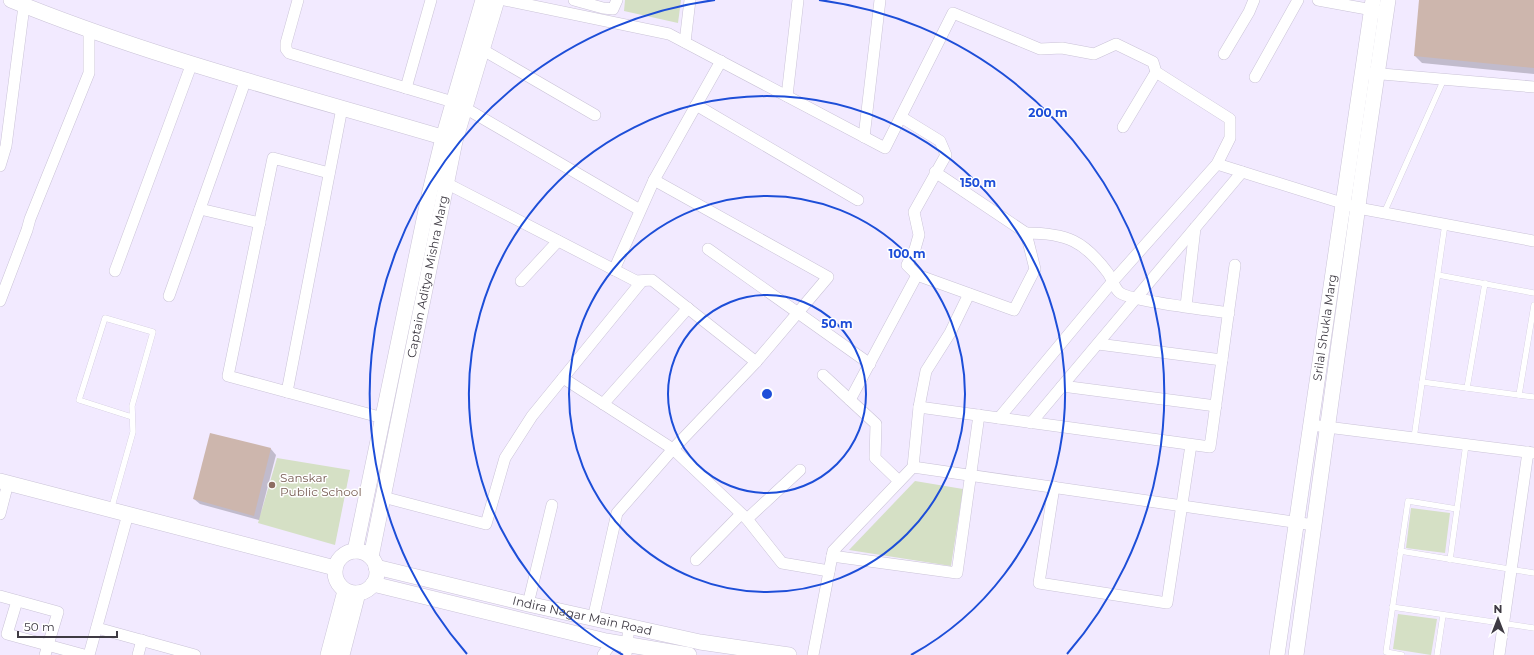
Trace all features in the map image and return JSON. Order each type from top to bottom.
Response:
[{"type":"street","points":[[298,0],[286,43],[286,49],[290,53],[459,105],[640,210]]},
{"type":"street","points":[[406,88],[431,0]]},
{"type":"street","name":"Captain Aditya Mishra Marg","points":[[355,551],[430,191],[449,140],[459,105],[483,0]]},
{"type":"street","name":"Captain Aditya Mishra Marg","points":[[459,105],[482,50],[498,0]]},
{"type":"street","points":[[505,0],[670,34],[885,148],[953,13],[1040,49],[1062,48],[1094,54],[1116,44],[1153,62],[1156,72],[1230,120],[1230,138],[1217,164],[1113,281],[999,418]]},
{"type":"street","points":[[574,0],[603,8],[614,9],[617,0]]},
{"type":"street","points":[[685,42],[690,0]]},
{"type":"street","points":[[787,96],[798,0]]},
{"type":"street","points":[[864,137],[880,0]]},
{"type":"street","points":[[1224,54],[1249,12],[1254,0]]},
{"type":"street","points":[[1255,78],[1298,0]]},
{"type":"street","points":[[1318,0],[1380,6]]},
{"type":"street","points":[[0,166],[6,146],[17,3],[152,52],[449,140]]},
{"type":"street","name":"Srilal Shukla Marg","points":[[1296,655],[1328,427],[1351,206],[1380,6]]},
{"type":"street","points":[[0,301],[30,219],[89,73],[89,29]]},
{"type":"street","points":[[482,50],[594,115]]},
{"type":"street","points":[[614,270],[654,180],[721,61]]},
{"type":"street","points":[[115,271],[192,63]]},
{"type":"street","points":[[1123,127],[1156,72]]},
{"type":"street","points":[[1370,73],[1534,87]]},
{"type":"street","points":[[169,296],[246,80]]},
{"type":"street","points":[[696,105],[858,200]]},
{"type":"street","points":[[287,392],[342,108]]},
{"type":"street","points":[[901,117],[940,141],[946,155],[935,172],[914,212],[919,235],[915,249],[907,266],[917,274],[1014,310],[1035,269],[1026,232]]},
{"type":"street","name":"Captain Aditya Mishra Marg","points":[[374,562],[383,497],[446,183],[449,140]]},
{"type":"street","points":[[329,173],[273,158],[228,376],[383,418]]},
{"type":"street","points":[[1217,164],[1351,206],[1534,241]]},
{"type":"street","points":[[935,172],[1026,232],[1044,232],[1072,239],[1092,254],[1113,281],[1119,292],[1136,299],[1229,313]]},
{"type":"street","points":[[1031,422],[1242,172]]},
{"type":"street","points":[[593,619],[617,513],[673,449],[756,362],[828,277],[654,180]]},
{"type":"street","points":[[446,183],[636,281],[652,280],[756,362]]},
{"type":"street","name":"Srilal Shukla Marg","points":[[1277,655],[1311,425],[1351,206]]},
{"type":"street","points":[[200,208],[260,223]]},
{"type":"street","points":[[1186,306],[1195,228]]},
{"type":"street","points":[[521,281],[558,241]]},
{"type":"street","points":[[708,249],[870,364]]},
{"type":"street","points":[[919,407],[1210,447],[1235,265]]},
{"type":"street","points":[[850,400],[917,274]]},
{"type":"street","points":[[383,497],[486,524],[505,458],[532,416],[642,281]]},
{"type":"street","points":[[813,655],[833,551],[913,467],[919,407],[926,371],[950,333],[969,294]]},
{"type":"street","points":[[603,404],[688,308]]},
{"type":"street","points":[[1098,344],[1222,360]]},
{"type":"street","points":[[824,375],[876,424],[875,458],[899,481]]},
{"type":"street","points":[[563,378],[673,449],[744,516],[782,563],[829,571]]},
{"type":"street","points":[[1062,386],[1216,406]]},
{"type":"street","points":[[832,556],[957,573],[979,415]]},
{"type":"street","points":[[1311,425],[1531,453],[1499,655]]},
{"type":"street","points":[[1054,487],[1039,583],[1167,603],[1191,445]]},
{"type":"street","points":[[913,467],[1314,525]]},
{"type":"street","points":[[696,560],[744,516],[800,470]]},
{"type":"street","points":[[0,514],[4,482],[335,568]]},
{"type":"street","points":[[528,604],[552,505]]},
{"type":"street","points":[[89,655],[128,514]]},
{"type":"street","points":[[355,551],[359,551],[374,562],[377,574],[374,584],[368,589],[352,592],[338,584],[335,579],[335,568],[337,562],[344,555],[355,551]]},
{"type":"street","name":"Indira Nagar Main Road","points":[[374,562],[528,604],[593,619],[700,642],[790,655]]},
{"type":"street","name":"Indira Nagar Main Road","points":[[374,584],[622,647],[688,655]]},
{"type":"street","points":[[345,654],[352,592]]},
{"type":"street","points":[[328,655],[352,592]]},
{"type":"street","points":[[0,596],[58,612],[47,650]]},
{"type":"street","points":[[17,601],[7,634],[47,650],[84,655]]},
{"type":"street","points":[[603,655],[622,647],[629,626]]},
{"type":"street","points":[[97,628],[142,640],[173,652],[195,655]]},
{"type":"street","points":[[138,655],[142,640]]},
{"type":"lane","points":[[1384,213],[1444,79]]},
{"type":"lane","points":[[1414,438],[1445,224]]},
{"type":"lane","points":[[1438,274],[1534,293]]},
{"type":"lane","points":[[1467,388],[1485,283]]},
{"type":"lane","points":[[1519,395],[1534,305]]},
{"type":"lane","points":[[111,510],[132,432],[132,417],[132,406],[153,332],[104,318],[79,400],[132,417]]},
{"type":"lane","points":[[1422,382],[1534,397]]},
{"type":"lane","points":[[1450,560],[1466,444]]},
{"type":"lane","points":[[1402,655],[1386,652],[1408,501],[1457,509]]},
{"type":"lane","points":[[1400,551],[1534,573]]},
{"type":"lane","points":[[1392,607],[1534,628]]},
{"type":"lane","points":[[1437,655],[1443,615]]},
{"type":"green space","points":[[625,0],[681,0],[678,23],[624,11]]},
{"type":"green space","points":[[277,458],[350,470],[335,545],[258,523]]},
{"type":"green space","points":[[915,481],[963,489],[951,566],[849,550]]},
{"type":"green space","points":[[1411,508],[1450,513],[1445,553],[1406,548]]},
{"type":"green space","points":[[1398,614],[1437,619],[1431,655],[1393,649]]},
{"type":"building","points":[[1419,0],[1534,0],[1534,68],[1414,56]]},
{"type":"building","points":[[210,433],[271,448],[254,516],[193,499]]},
{"type":"place","name":"Sanskar Public School","points":[[272,485]]}]
